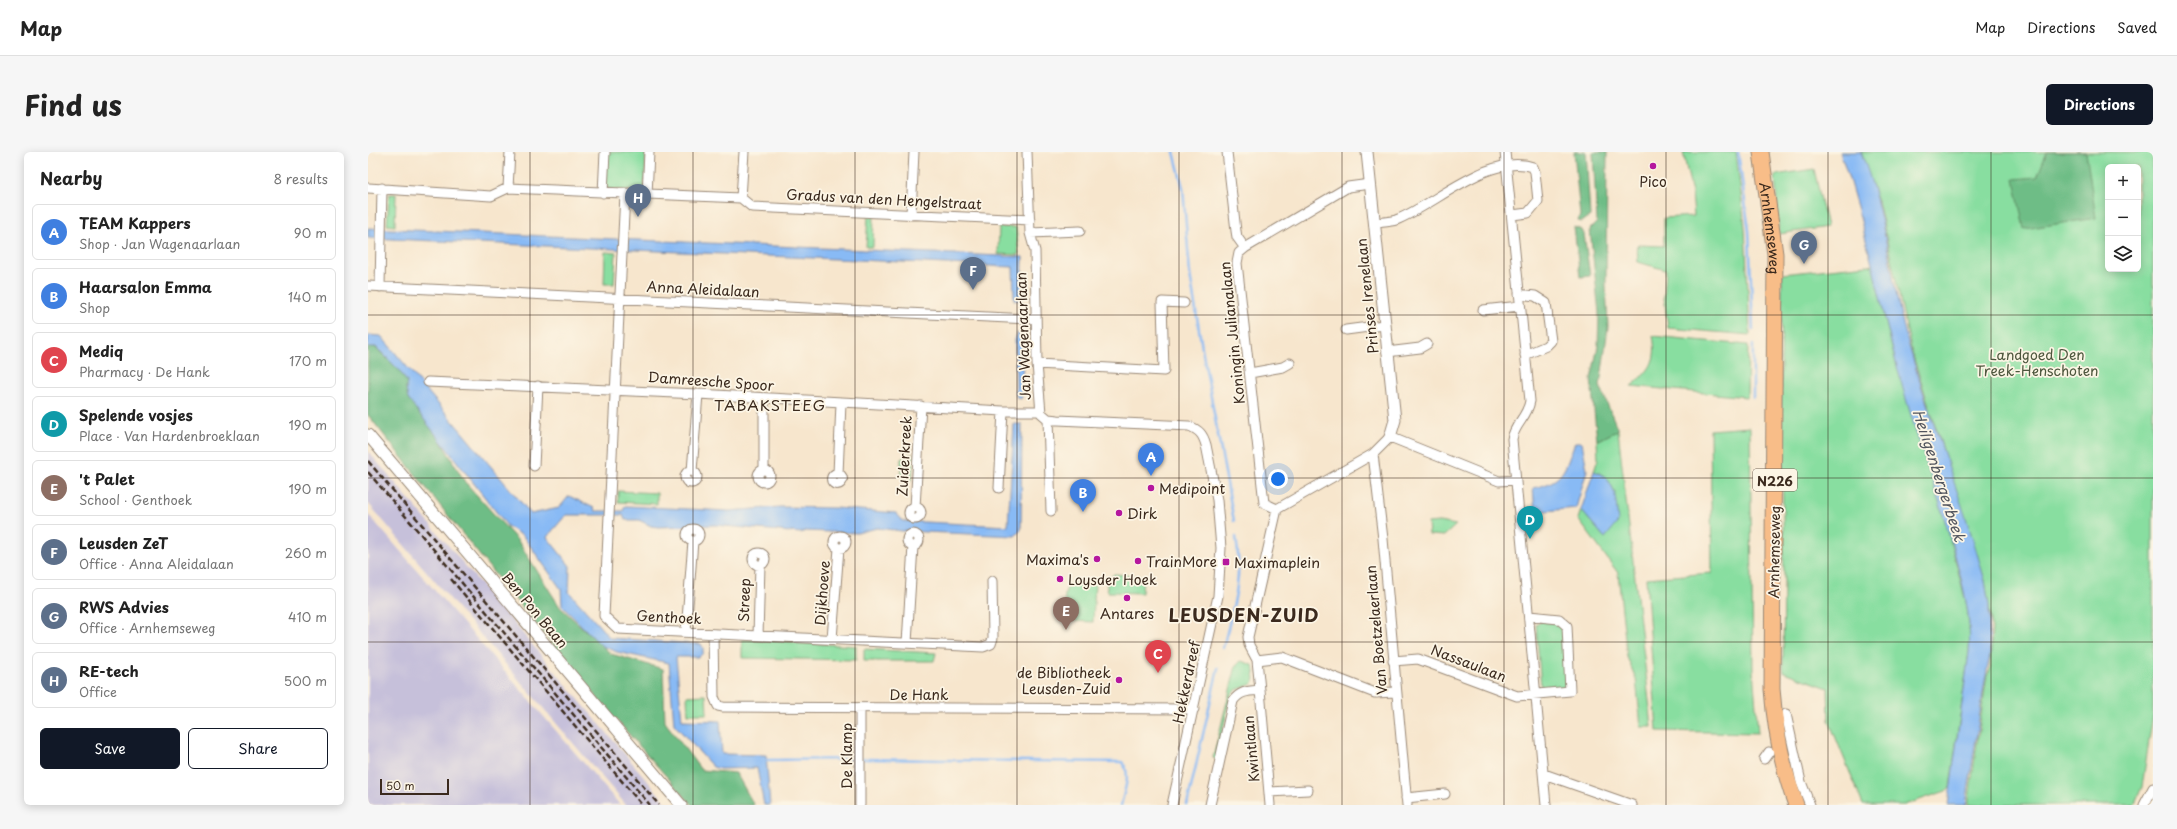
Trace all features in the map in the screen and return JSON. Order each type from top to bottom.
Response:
[{"type":"main road","name":"Arnhemseweg","points":[[1761,152],[1775,254],[1772,689],[1778,741],[1796,805]]},
{"type":"street","points":[[508,188],[510,152]]},
{"type":"street","points":[[603,193],[605,152]]},
{"type":"street","points":[[647,194],[649,152]]},
{"type":"street","points":[[368,188],[491,196],[508,188],[741,198],[744,152]]},
{"type":"street","points":[[910,215],[914,152]]},
{"type":"street","name":"Jan Wagenaarlaan","points":[[1027,152],[1030,233],[1035,251],[1037,364],[1040,411],[1048,419]]},
{"type":"street","name":"Koningin Julianalaan","points":[[1227,152],[1237,237],[1246,248],[1238,253],[1237,263],[1264,503],[1277,509]]},
{"type":"street","name":"Prinses Irenelaan","points":[[1367,152],[1394,420],[1390,437]]},
{"type":"street","points":[[1505,152],[1530,401],[1528,412],[1514,431],[1512,439],[1546,805]]},
{"type":"street","points":[[1375,223],[1395,220],[1491,168],[1506,164],[1522,163],[1533,167],[1535,172],[1538,201],[1528,213],[1512,215]]},
{"type":"street","points":[[1246,248],[1348,186],[1370,184]]},
{"type":"street","points":[[380,287],[382,188]]},
{"type":"street","name":"Genthoek","points":[[625,194],[604,616],[618,629],[983,647],[991,644],[993,638],[992,581]]},
{"type":"street","name":"Gradus van den Hengelstraat","points":[[741,198],[752,207],[1030,220]]},
{"type":"street","points":[[1030,233],[1080,231]]},
{"type":"street","name":"Anna Aleidalaan","points":[[368,286],[1029,319],[1036,317]]},
{"type":"street","points":[[1519,294],[1535,296],[1546,303],[1550,341],[1546,346],[1525,355]]},
{"type":"street","points":[[1037,364],[1164,371],[1162,302],[1184,303]]},
{"type":"street","points":[[1483,310],[1520,306]]},
{"type":"street","points":[[1346,330],[1384,325]]},
{"type":"street","points":[[1387,352],[1420,348],[1428,344]]},
{"type":"street","points":[[1250,373],[1283,367],[1290,363]]},
{"type":"street","name":"Damreesche Spoor","points":[[428,382],[698,394],[764,399],[1003,411],[1040,411]]},
{"type":"street","points":[[534,466],[538,386]]},
{"type":"street","points":[[692,471],[698,394]]},
{"type":"street","points":[[764,399],[764,470]]},
{"type":"street","points":[[838,474],[841,403]]},
{"type":"street","name":"Zuiderkreek","points":[[915,507],[921,406]]},
{"type":"street","points":[[999,488],[1003,411]]},
{"type":"street","points":[[1048,419],[1051,511]]},
{"type":"street","name":"Hekkerdreef","points":[[1048,419],[1189,426],[1198,430],[1204,437],[1217,500],[1221,548],[1218,596],[1172,805]]},
{"type":"street","name":"Ben Pon Baan","points":[[368,435],[681,805]]},
{"type":"street","points":[[1277,509],[1373,454],[1390,437],[1499,481],[1516,480]]},
{"type":"street","name":"Van Boetzelaerlaan","points":[[1373,454],[1383,539],[1395,692],[1406,802]]},
{"type":"street","name":"Kwintlaan","points":[[1270,805],[1257,660],[1249,645],[1248,637],[1277,509]]},
{"type":"street","points":[[686,632],[693,541]]},
{"type":"street","points":[[907,643],[913,546]]},
{"type":"street","name":"Dijkhoeve","points":[[832,640],[839,548]]},
{"type":"street","name":"Streep","points":[[758,636],[760,565]]},
{"type":"street","name":"Nassaulaan","points":[[1393,661],[1418,659],[1517,696],[1570,691],[1567,626],[1559,619],[1529,616]]},
{"type":"street","name":"De Hank","points":[[713,634],[714,697],[718,706],[1194,709]]},
{"type":"street","points":[[1257,660],[1282,657],[1375,694],[1395,692]]},
{"type":"street","points":[[1210,805],[1233,701],[1237,695],[1243,692],[1260,690]]},
{"type":"street","name":"De Klamp","points":[[860,708],[860,805]]},
{"type":"street","points":[[1786,714],[1801,782],[1810,805]]},
{"type":"street","points":[[1544,774],[1632,805]]},
{"type":"street","points":[[2144,805],[2153,788]]},
{"type":"street","points":[[1269,792],[1308,790]]},
{"type":"street","points":[[1406,802],[1445,794]]},
{"type":"shaded area","points":[[368,451],[668,805],[626,805],[368,503]]},
{"type":"shaded area","points":[[368,514],[477,639],[620,805],[368,805]]},
{"type":"green space","points":[[606,152],[646,152],[644,191],[604,189]]},
{"type":"green space","points":[[1574,152],[1586,152],[1590,216],[1582,222],[1578,221],[1580,215]]},
{"type":"green space","points":[[1593,152],[1607,152],[1606,285],[1608,327],[1600,386],[1618,430],[1597,441],[1591,379],[1598,346],[1599,313],[1590,229],[1597,222]]},
{"type":"green space","points":[[1683,152],[1736,152],[1745,228],[1750,335],[1668,328],[1664,297],[1666,270],[1638,262],[1637,245],[1664,246],[1664,218],[1694,216],[1692,193]]},
{"type":"green space","name":"Landgoed Den Treek-Henschoten","points":[[1861,152],[2153,152],[2153,714],[2142,787],[2134,805],[1968,805],[1987,675],[1990,670],[1992,627],[1985,581],[1912,353],[1879,205]]},
{"type":"green space","points":[[2047,152],[2086,152],[2096,218],[2024,229],[2014,179],[2037,177]]},
{"type":"green space","points":[[1814,169],[1827,227],[1779,234],[1775,175]]},
{"type":"green space","points":[[389,194],[396,194],[395,226],[387,225]]},
{"type":"green space","points":[[868,216],[874,216],[873,247],[866,247]]},
{"type":"green space","points":[[999,227],[1016,227],[1019,255],[998,254]]},
{"type":"green space","points":[[1574,227],[1582,230],[1584,234],[1590,276],[1580,277]]},
{"type":"green space","points":[[605,252],[616,253],[614,284],[604,284]]},
{"type":"green space","points":[[1868,265],[1873,266],[1893,352],[1947,527],[1967,606],[1970,638],[1950,787],[1946,791],[1904,805],[1863,805],[1829,721],[1828,688],[1784,672],[1783,666],[1784,582],[1781,376],[1782,274]]},
{"type":"green space","points":[[1653,336],[1748,345],[1747,397],[1631,386],[1648,370],[1651,365],[1654,352]]},
{"type":"green space","points":[[368,347],[375,347],[399,370],[407,382],[406,389],[408,399],[440,440],[465,482],[518,541],[560,607],[611,654],[663,669],[665,722],[701,770],[736,773],[754,805],[692,805],[601,703],[493,572],[368,415]]},
{"type":"green space","points":[[1750,427],[1753,669],[1758,733],[1657,731],[1646,578],[1712,573],[1710,430]]},
{"type":"green space","points":[[1618,430],[1652,727],[1641,727],[1636,679],[1627,657],[1618,573],[1578,519],[1581,510],[1605,538],[1615,492],[1606,477],[1594,471],[1598,459],[1597,441]]},
{"type":"green space","points":[[909,454],[914,455],[912,478],[910,481],[901,474],[901,459]]},
{"type":"green space","points":[[618,491],[657,493],[657,504],[618,502]]},
{"type":"green space","points":[[1439,522],[1456,525],[1444,536],[1429,535],[1428,523]]},
{"type":"green space","points":[[1114,574],[1143,576],[1142,593],[1108,592],[1106,581]]},
{"type":"green space","points":[[1075,581],[1095,582],[1093,622],[1071,621],[1065,605],[1065,594],[1070,584]]},
{"type":"green space","points":[[1541,621],[1556,623],[1564,631],[1569,688],[1546,691],[1541,687],[1536,624]]},
{"type":"green space","points":[[742,639],[856,646],[856,660],[742,658]]},
{"type":"green space","points":[[864,649],[936,653],[934,661],[864,661]]},
{"type":"green space","points":[[1241,661],[1253,665],[1255,679],[1252,684],[1236,690],[1231,695],[1216,759],[1213,758],[1236,666]]},
{"type":"green space","points":[[706,695],[707,714],[688,714],[687,696]]},
{"type":"water","name":"Heiligenbergerbeek","points":[[1840,152],[1861,152],[1869,175],[1882,221],[1907,339],[1916,370],[1967,520],[1985,581],[1989,605],[1990,655],[1966,805],[1948,805],[1969,652],[1970,639],[1966,599],[1947,528],[1903,389],[1866,240],[1850,181]]},
{"type":"water","points":[[368,228],[1023,257],[1022,301],[1014,300],[1013,267],[368,238]]},
{"type":"water","points":[[1017,333],[1022,337],[1023,394],[1021,399],[1017,398],[1016,395],[1015,337],[1017,336]]},
{"type":"water","points":[[368,335],[381,336],[531,514],[559,508],[569,496],[594,508],[595,511],[623,511],[625,506],[729,511],[780,507],[836,508],[896,513],[903,521],[1008,526],[1014,424],[1022,424],[1021,530],[1015,536],[902,531],[877,528],[857,533],[805,531],[801,533],[715,525],[658,527],[651,526],[639,520],[625,520],[623,515],[566,515],[547,537],[570,566],[569,592],[610,638],[701,644],[703,653],[699,657],[676,657],[682,720],[720,721],[722,754],[766,755],[770,805],[764,805],[757,768],[720,769],[713,767],[674,724],[669,663],[617,652],[602,646],[562,606],[561,589],[523,536],[508,527],[408,399],[406,389],[407,382],[399,370],[376,347],[368,347]]},
{"type":"water","points":[[1575,442],[1582,442],[1587,470],[1576,508],[1535,512],[1533,488],[1551,482],[1562,473],[1569,460]]},
{"type":"water","points":[[1594,471],[1602,474],[1607,479],[1616,499],[1618,522],[1605,538],[1581,510]]},
{"type":"waterway","points":[[1174,152],[1183,188],[1190,274],[1202,348],[1234,521]]},
{"type":"waterway","points":[[1738,152],[1749,231],[1753,330]]},
{"type":"waterway","points":[[1753,345],[1753,397]]},
{"type":"waterway","points":[[1223,648],[1238,580],[1238,552],[1236,537]]},
{"type":"waterway","points":[[1187,805],[1218,668]]},
{"type":"waterway","points":[[767,760],[858,759]]},
{"type":"waterway","points":[[863,759],[1122,762],[1125,767],[1127,777],[1121,805]]},
{"type":"railway","points":[[368,461],[659,805]]},
{"type":"railway","points":[[368,472],[650,805]]},
{"type":"railway","points":[[451,579],[642,805]]},
{"type":"place","name":"Pico","points":[[1653,166]]},
{"type":"place","name":"RE-tech","points":[[638,217]]},
{"type":"place","name":"RWS Advies","points":[[1804,264]]},
{"type":"place","name":"Leusden ZeT","points":[[973,290]]},
{"type":"place","name":"TEAM Kappers","points":[[1151,476]]},
{"type":"place","name":"Medipoint","points":[[1151,488]]},
{"type":"place","name":"Haarsalon Emma","points":[[1083,512]]},
{"type":"place","name":"Dirk","points":[[1119,513]]},
{"type":"place","name":"Spelende vosjes","points":[[1530,539]]},
{"type":"place","name":"Maxima's","points":[[1097,559]]},
{"type":"place","name":"TrainMore","points":[[1138,561]]},
{"type":"place","name":"Maximaplein","points":[[1226,562]]},
{"type":"place","name":"Loysder Hoek","points":[[1060,579]]},
{"type":"place","name":"Antares","points":[[1127,598]]},
{"type":"place","name":"'t Palet","points":[[1066,630]]},
{"type":"place","name":"Mediq","points":[[1158,673]]},
{"type":"place","name":"de Bibliotheek Leusden-Zuid","points":[[1119,680]]},
{"type":"district","name":"TABAKSTEEG","points":[[770,404]]},
{"type":"district","name":"LEUSDEN-ZUID","points":[[1244,614]]}]
